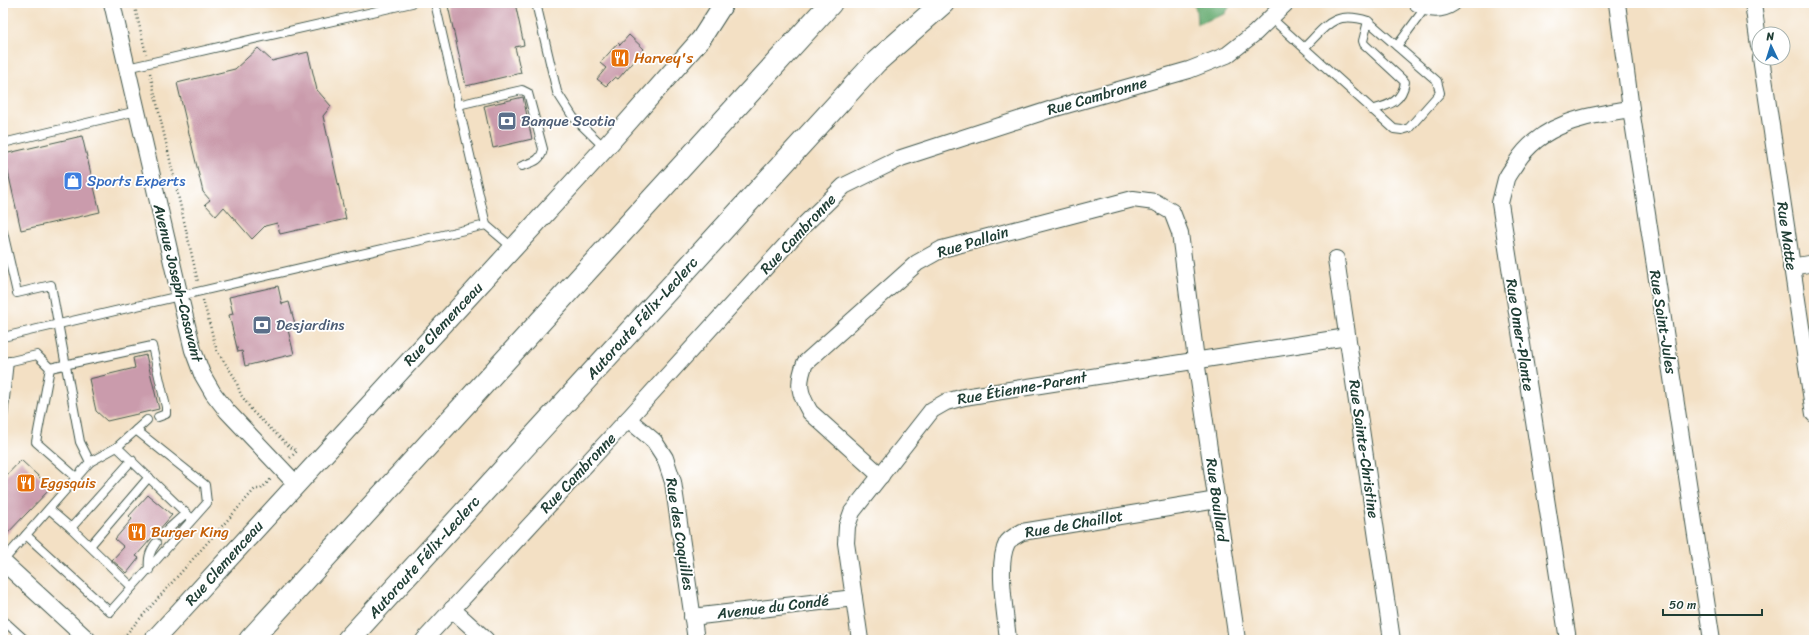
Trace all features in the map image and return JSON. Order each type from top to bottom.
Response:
[{"type":"highway","points":[[250,640],[831,3]]},
{"type":"highway","name":"Autoroute Félix-Leclerc","points":[[348,640],[876,62],[943,3]]},
{"type":"street","name":"Avenue Joseph-Casavant","points":[[112,3],[180,297],[193,350],[202,374],[213,393],[227,411],[296,484]]},
{"type":"street","name":"Rue Clemenceau","points":[[154,640],[605,148],[701,40],[724,3]]},
{"type":"street","name":"Rue Cambronne","points":[[424,640],[805,224],[844,186],[900,158],[1052,109],[1201,65],[1226,55],[1255,33],[1286,3]]},
{"type":"street","points":[[1421,5],[1436,9],[1447,7],[1453,3]]},
{"type":"street","name":"Rue Saint-Jules","points":[[1617,3],[1631,109],[1712,640]]},
{"type":"street","points":[[1753,3],[1756,26]]},
{"type":"street","name":"Rue Matte","points":[[1762,66],[1814,414]]},
{"type":"street","name":"Rue Omer-Plante","points":[[1568,640],[1500,203],[1507,178],[1522,154],[1545,134],[1571,120],[1597,114],[1631,109]]},
{"type":"street","name":"Rue Pallain","points":[[881,476],[810,412],[802,399],[800,377],[805,364],[917,263],[942,249],[1132,199],[1154,202],[1172,212],[1180,233],[1196,360]]},
{"type":"street","name":"Rue Sainte-Christine","points":[[1336,259],[1392,640]]},
{"type":"street","points":[[1792,266],[1814,263]]},
{"type":"street","name":"Rue Étienne-Parent","points":[[860,640],[846,543],[847,526],[852,512],[932,410],[946,402],[964,397],[1347,337]]},
{"type":"street","name":"Rue Boullard","points":[[1196,360],[1237,640]]},
{"type":"street","name":"Rue des Coquilles","points":[[628,419],[654,441],[665,458],[673,482],[696,640]]},
{"type":"street","name":"Rue de Chaillot","points":[[1008,640],[1002,567],[1004,553],[1008,542],[1022,532],[1217,500]]},
{"type":"street","points":[[3,562],[88,640]]},
{"type":"street","name":"Avenue du Condé","points":[[692,617],[854,598]]},
{"type":"street","points":[[452,609],[486,640]]},
{"type":"lane","points":[[127,68],[412,3]]},
{"type":"lane","points":[[435,3],[486,225],[513,248]]},
{"type":"lane","points":[[536,3],[557,92],[573,117],[605,148]]},
{"type":"lane","points":[[1397,46],[1421,5]]},
{"type":"lane","points":[[1271,18],[1372,110],[1394,129],[1402,130],[1409,128],[1440,93],[1437,81],[1368,21],[1358,17],[1340,17],[1330,22],[1304,48]]},
{"type":"lane","points":[[1368,21],[1363,40],[1364,44],[1405,82],[1404,92],[1391,105],[1372,110]]},
{"type":"lane","points":[[458,105],[522,90],[528,93],[543,149],[539,160],[522,166]]},
{"type":"lane","points":[[3,143],[137,111]]},
{"type":"lane","points":[[3,337],[486,225]]},
{"type":"lane","points":[[3,232],[17,293],[51,285],[80,442],[90,462]]},
{"type":"lane","points":[[50,368],[152,346],[166,407],[166,414],[158,417]]},
{"type":"lane","points":[[3,417],[6,362],[37,355],[50,368]]},
{"type":"lane","points":[[50,368],[36,442],[77,478]]},
{"type":"lane","points":[[3,562],[90,462],[117,447],[147,420]]},
{"type":"lane","points":[[136,430],[205,485],[207,503],[164,533]]},
{"type":"lane","points":[[117,447],[189,516]]},
{"type":"lane","points":[[71,528],[132,460]]},
{"type":"lane","points":[[90,546],[149,477]]},
{"type":"lane","points":[[49,509],[71,528],[132,587]]},
{"type":"lane","points":[[26,535],[110,612],[149,570],[189,516]]},
{"type":"lane","points":[[149,570],[148,560],[150,550],[156,543]]},
{"type":"lane","points":[[3,620],[24,640]]},
{"type":"path","points":[[121,640],[255,489],[261,489],[297,451],[290,447],[253,412],[241,395],[235,378],[217,351],[201,292],[134,3]]},
{"type":"green space","points":[[1193,3],[1232,3],[1225,14],[1197,24],[1196,10]]},
{"type":"building","points":[[462,3],[515,3],[524,45],[515,47],[521,73],[466,86],[448,6]]},
{"type":"building","points":[[629,35],[644,49],[618,79],[615,77],[606,86],[597,79],[606,68],[600,63],[618,43],[620,45]]},
{"type":"building","points":[[258,48],[272,61],[308,52],[317,90],[331,106],[323,116],[346,219],[280,234],[277,223],[265,226],[252,239],[224,207],[216,216],[205,204],[210,200],[203,192],[177,83],[235,69]]},
{"type":"building","points":[[523,97],[532,139],[493,148],[484,106]]},
{"type":"building","points":[[82,136],[100,212],[21,230],[4,154]]},
{"type":"building","points":[[278,286],[282,304],[289,302],[295,324],[287,326],[294,354],[245,366],[242,351],[238,352],[229,315],[233,314],[229,297]]},
{"type":"building","points":[[146,355],[159,409],[107,421],[96,411],[89,379],[135,368],[133,358]]},
{"type":"building","points":[[21,460],[51,488],[3,538],[3,479]]},
{"type":"building","points":[[148,495],[172,515],[136,556],[139,558],[127,573],[112,560],[124,547],[115,539],[132,519],[129,516]]},
{"type":"place","name":"Harvey's","points":[[620,58]]},
{"type":"place","name":"Banque Scotia","points":[[507,121]]},
{"type":"place","name":"Sports Experts","points":[[73,181]]},
{"type":"place","name":"Desjardins","points":[[262,325]]},
{"type":"place","name":"Eggsquis","points":[[26,483]]},
{"type":"place","name":"Burger King","points":[[137,532]]}]
